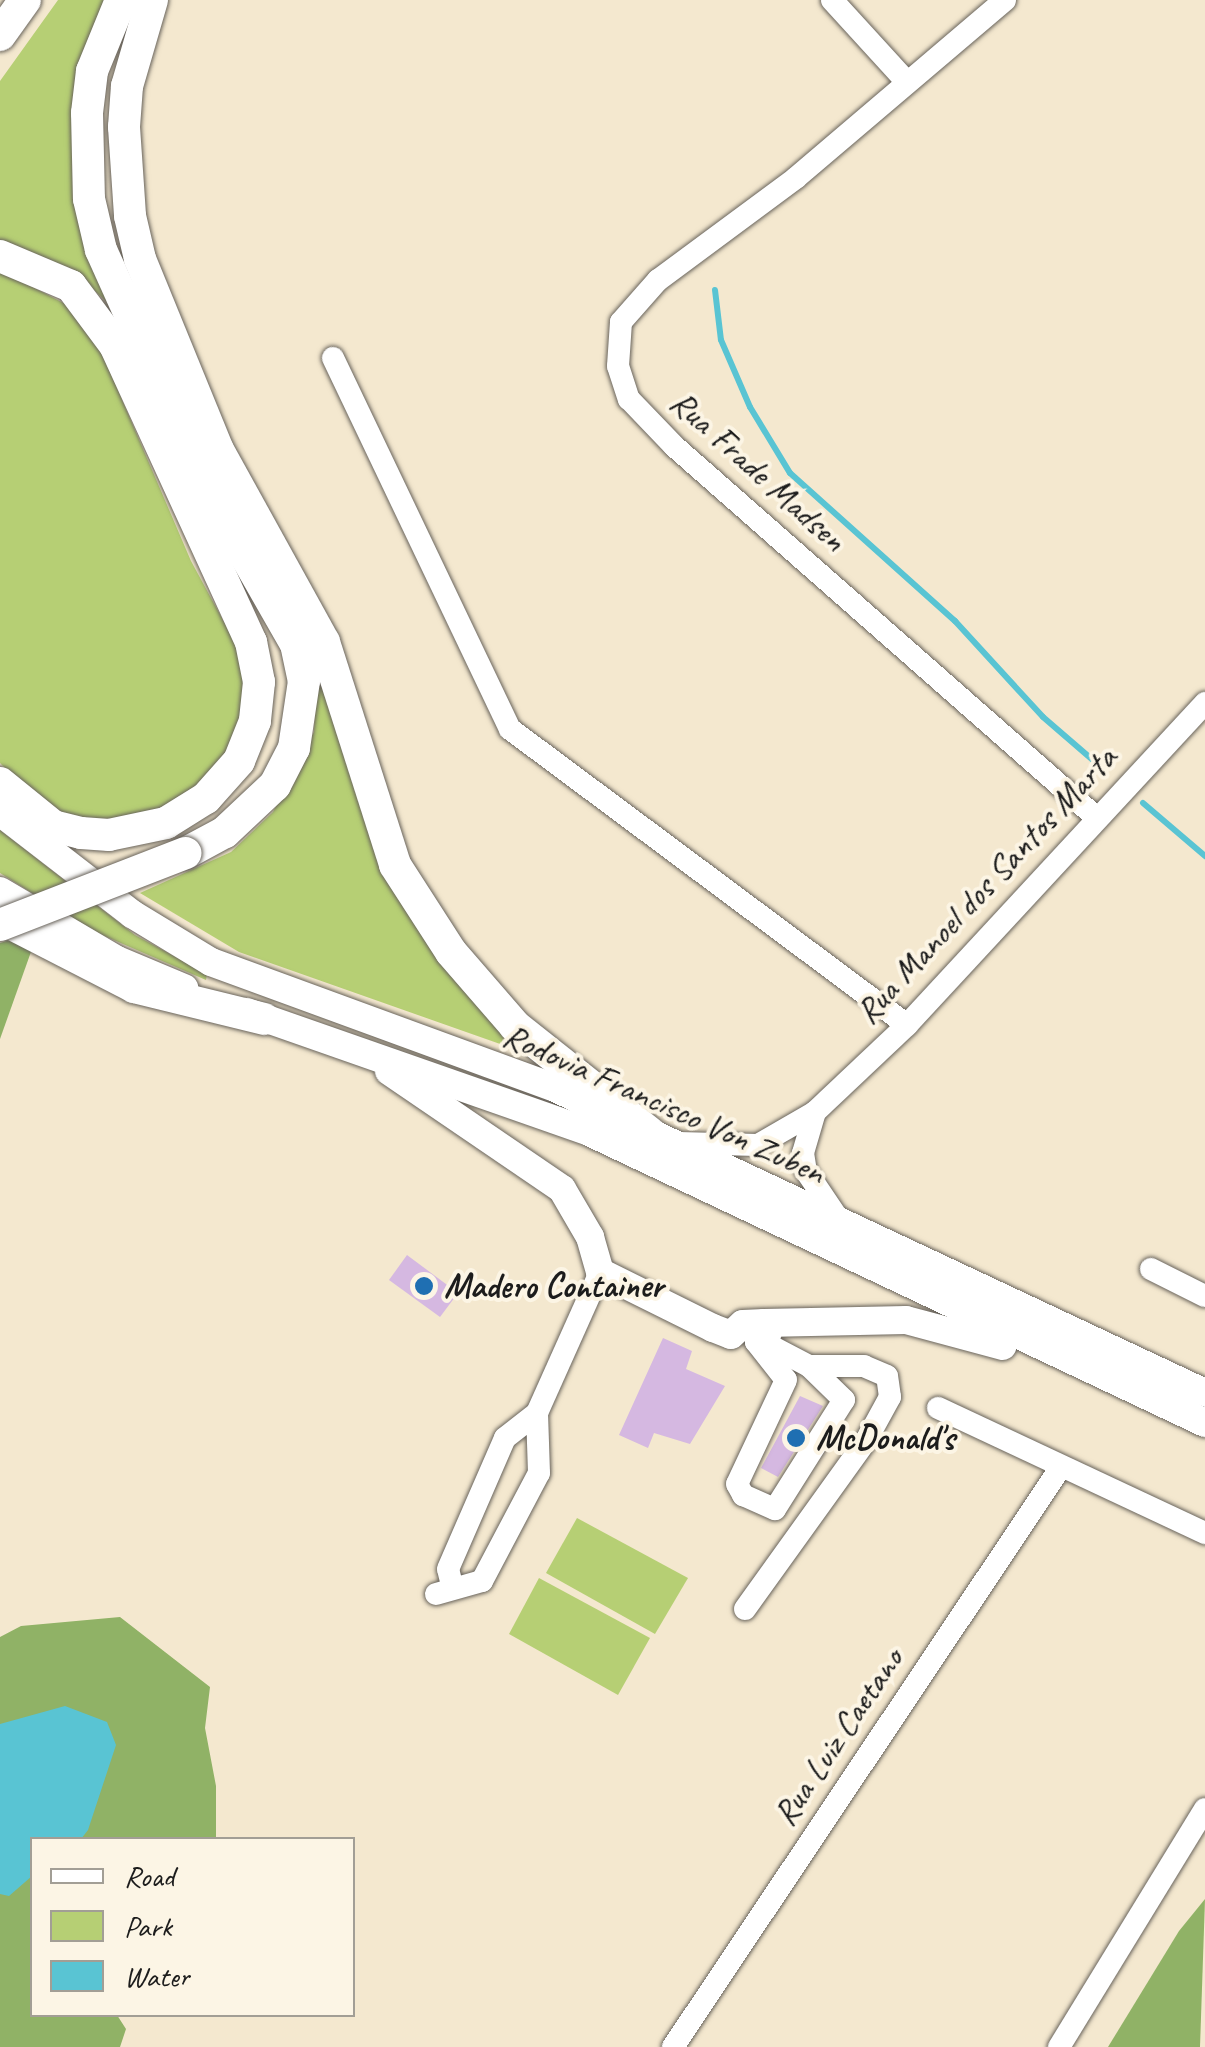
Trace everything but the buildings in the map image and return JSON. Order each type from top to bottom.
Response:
[{"type":"highway","points":[[0,35],[25,0]]},
{"type":"highway","points":[[0,921],[186,853],[225,832],[275,785],[294,748],[304,682],[296,644],[212,498],[101,250],[89,198],[86,114],[92,71],[121,0]]},
{"type":"highway","points":[[152,0],[127,86],[124,128],[128,200],[140,260],[218,450],[324,642],[395,865],[451,952],[515,1026],[660,1138]]},
{"type":"highway","points":[[0,256],[71,286],[116,344],[251,642],[259,682],[254,721],[239,761],[206,798],[166,823],[124,833],[81,833],[53,826],[0,783]]},
{"type":"highway","points":[[0,921],[134,987],[264,1019]]},
{"type":"main road","name":"Rodovia Francisco Von Zuben","points":[[0,812],[132,914],[211,962],[553,1087],[844,1227],[1205,1393]]},
{"type":"main road","name":"Rodovia Francisco Von Zuben","points":[[0,890],[117,960],[264,1019],[589,1132],[1205,1423]]},
{"type":"main road","points":[[344,1045],[439,1102],[562,1189],[590,1237],[600,1272],[730,1335],[766,1324],[906,1320],[1135,1391]]},
{"type":"street","points":[[832,0],[905,80]]},
{"type":"street","name":"Rua Frade Madsen","points":[[1005,0],[905,80],[796,178],[658,280],[621,322],[618,366],[629,398],[674,446],[1097,818]]},
{"type":"street","points":[[334,358],[510,728],[907,1025]]},
{"type":"street","name":"Rua Manoel dos Santos Marta","points":[[660,1138],[758,1145],[816,1112],[907,1025],[1205,703]]},
{"type":"street","points":[[816,1112],[804,1153],[806,1171],[844,1227]]},
{"type":"street","points":[[1151,1269],[1205,1296]]},
{"type":"street","points":[[537,1412],[505,1438],[448,1569],[444,1589],[482,1581],[539,1474],[537,1412],[600,1272]]},
{"type":"street","points":[[766,1324],[767,1344],[809,1366],[844,1400],[775,1509],[742,1495],[737,1484],[786,1380],[756,1342],[766,1324]]},
{"type":"street","points":[[745,1609],[867,1439],[890,1397],[886,1376],[864,1366],[809,1366]]},
{"type":"street","points":[[1159,1372],[1205,1381]]},
{"type":"street","points":[[938,1408],[1205,1533]]},
{"type":"street","name":"Rua Luiz Caetano","points":[[673,2047],[1060,1466]]},
{"type":"street","points":[[1059,2047],[1205,1809]]},
{"type":"green space","points":[[58,0],[109,0],[92,38],[108,303],[81,278],[0,246],[0,81]]},
{"type":"green space","points":[[0,270],[73,308],[102,353],[191,561],[243,657],[247,685],[239,736],[208,779],[167,810],[117,824],[70,817],[32,795],[0,763]]},
{"type":"green space","points":[[317,669],[375,852],[504,1031],[503,1045],[239,952],[140,893],[231,852],[273,812],[314,732]]},
{"type":"green space","points":[[0,830],[135,935],[207,974],[206,980],[93,931],[0,873]]},
{"type":"green space","points":[[17,938],[32,949],[0,1039],[0,943]]},
{"type":"green space","points":[[577,1518],[688,1578],[655,1634],[546,1573]]},
{"type":"green space","points":[[539,1578],[650,1638],[618,1695],[509,1634]]},
{"type":"green space","points":[[120,1617],[210,1687],[205,1728],[216,1786],[216,1837],[30,1837],[30,2017],[118,2017],[126,2029],[120,2047],[0,2047],[0,1637],[21,1626]]},
{"type":"green space","points":[[1205,1899],[1200,2047],[1108,2047],[1179,1931]]},
{"type":"water","points":[[65,1706],[107,1722],[116,1745],[88,1830],[83,1837],[30,1837],[30,1878],[9,1896],[0,1894],[0,1724]]},
{"type":"waterway","points":[[715,290],[721,340],[750,407],[790,473],[955,621],[1043,717],[1101,767]]},
{"type":"waterway","points":[[1143,803],[1205,856]]},
{"type":"place","name":"Madero Container","points":[[424,1286]]},
{"type":"place","name":"McDonald's","points":[[796,1438]]}]
